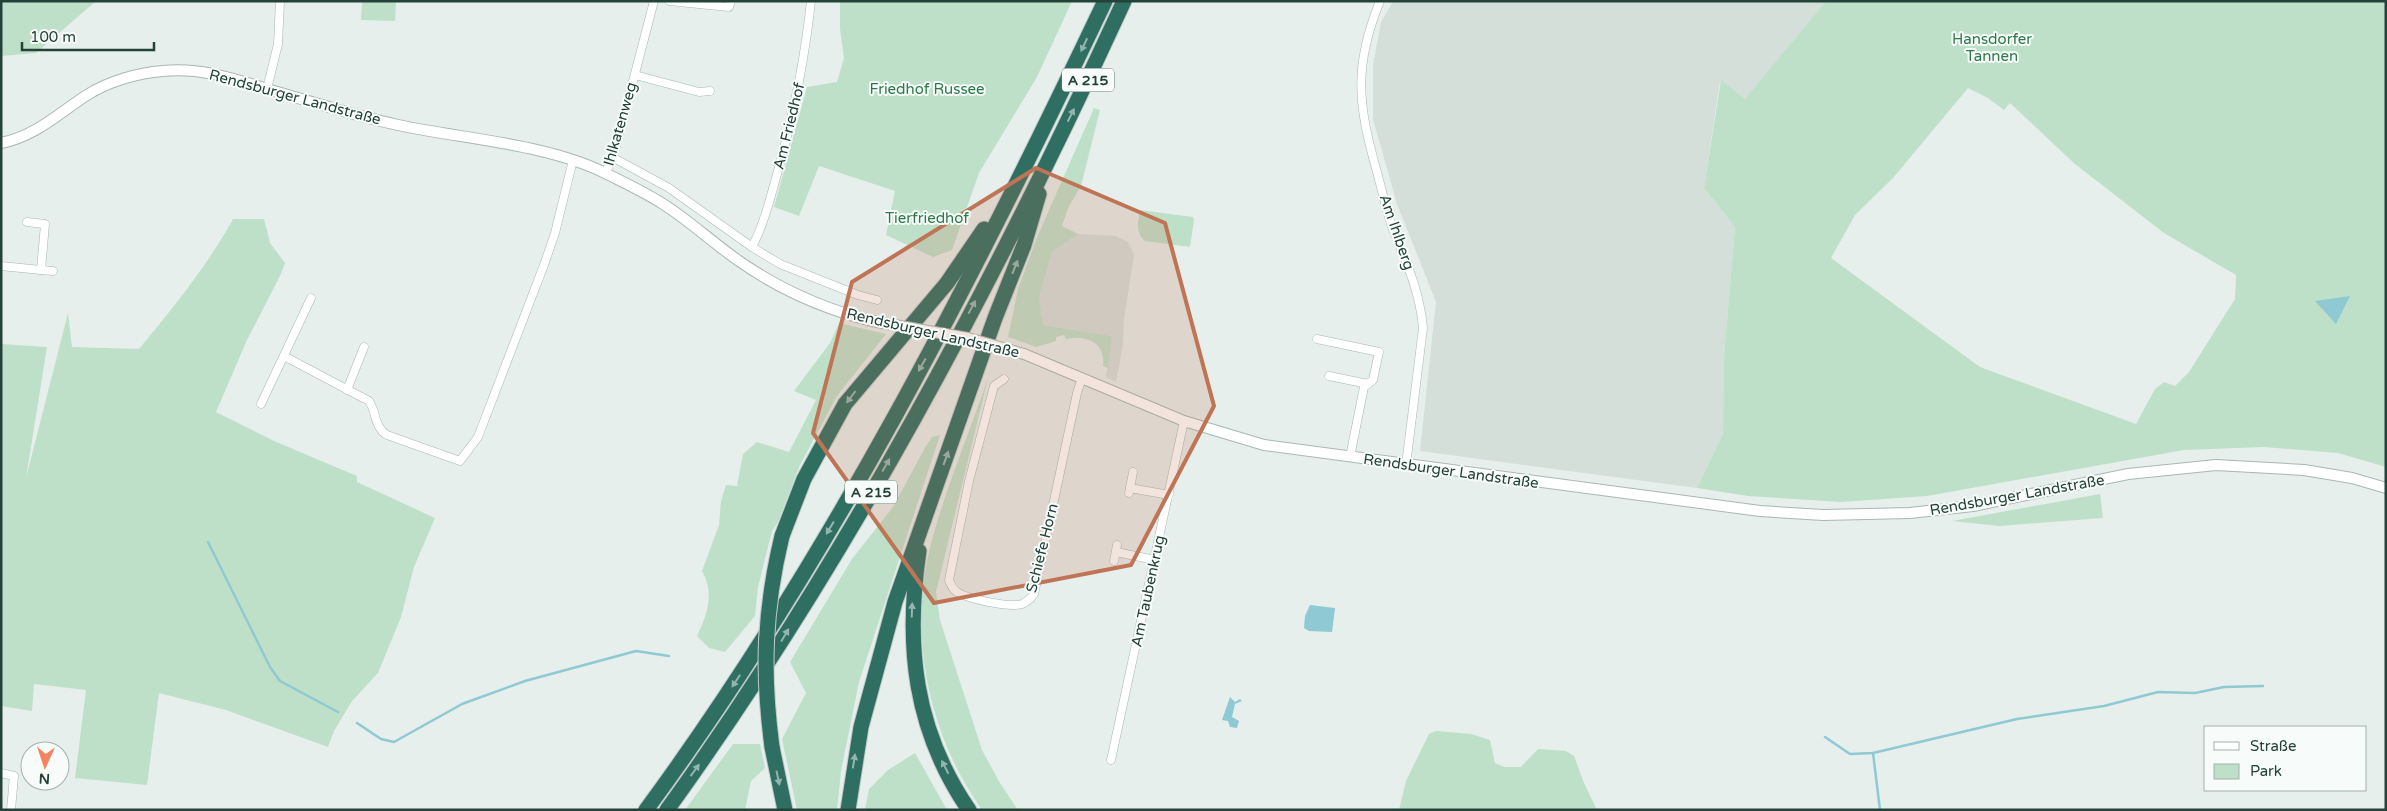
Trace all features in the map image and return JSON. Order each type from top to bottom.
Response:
[{"type":"highway","name":"A 215","points":[[646,810],[751,658],[847,500],[927,356],[1034,152],[1105,1]]},
{"type":"highway","name":"A 215","points":[[667,810],[727,726],[774,652],[861,508],[943,363],[1049,159],[1124,1]]},
{"type":"highway","points":[[785,810],[772,747],[767,710],[765,647],[770,593],[782,536],[804,479],[845,404],[955,271],[1034,152]]},
{"type":"highway","points":[[848,810],[855,756],[868,698],[895,602],[995,318],[1024,245],[1049,159]]},
{"type":"highway","points":[[924,520],[912,606],[913,653],[917,685],[935,746],[969,810]]},
{"type":"street","points":[[266,89],[278,44],[280,1]]},
{"type":"street","name":"Ihlkatenweg","points":[[606,173],[635,75],[654,1]]},
{"type":"street","points":[[669,1],[729,7],[731,1]]},
{"type":"street","name":"Am Friedhof","points":[[752,247],[765,220],[795,108],[806,52],[811,1]]},
{"type":"street","name":"Am Ihlberg","points":[[1380,1],[1366,39],[1362,60],[1360,92],[1366,134],[1391,224],[1413,277],[1422,310],[1423,328],[1402,465]]},
{"type":"street","name":"Rendsburger Landstraße","points":[[1,143],[15,140],[33,132],[96,90],[116,81],[152,72],[180,70],[211,73],[234,78],[266,89],[396,124],[516,146],[574,160],[606,173],[663,204],[739,261],[785,289],[821,306],[872,320],[968,338],[1024,354],[1184,421],[1264,445],[1402,465],[1760,511],[1823,515],[1910,513],[1974,506],[2128,474],[2216,465],[2304,470],[2352,478],[2386,488]]},
{"type":"street","name":"Ihlkatenweg","points":[[635,75],[700,92],[710,91]]},
{"type":"street","name":"Rendsburger Landstraße","points":[[612,157],[669,188],[752,247],[780,264],[858,296],[877,300]]},
{"type":"street","points":[[284,356],[369,401],[374,410],[378,427],[387,436],[460,461],[478,437],[544,265],[555,233],[574,160]]},
{"type":"street","points":[[27,222],[45,224],[41,270]]},
{"type":"street","points":[[1,266],[53,271]]},
{"type":"street","points":[[261,404],[311,298]]},
{"type":"street","points":[[1317,339],[1379,352],[1373,380],[1364,386],[1350,457]]},
{"type":"street","points":[[347,390],[364,347]]},
{"type":"street","points":[[1328,376],[1368,384]]},
{"type":"street","name":"Schiefe Horn","points":[[1004,379],[994,386],[969,481],[949,580],[952,588],[959,594],[1016,605],[1025,603],[1034,594],[1077,393],[1082,378]]},
{"type":"street","name":"Am Taubenkrug","points":[[1111,760],[1184,421]]},
{"type":"street","points":[[1133,472],[1129,490],[1169,495]]},
{"type":"street","points":[[1114,561],[1117,548],[1155,560]]},
{"type":"street","points":[[1,773],[14,776],[10,810]]},
{"type":"highlighted area","points":[[1036,168],[1165,223],[1214,406],[1131,565],[934,603],[813,433],[852,282]]},
{"type":"shaded area","points":[[1393,1],[1826,1],[1745,100],[1720,81],[1704,188],[1735,227],[1724,356],[1723,433],[1697,488],[1420,451],[1436,302],[1397,204],[1373,119],[1373,65],[1381,22]]},
{"type":"shaded area","points":[[1078,234],[1116,236],[1128,242],[1134,255],[1124,319],[1123,344],[1116,382],[1106,377],[1112,336],[1043,325],[1039,297],[1052,252]]},
{"type":"green space","points":[[1,1],[96,1],[36,53],[1,56]]},
{"type":"green space","points":[[362,1],[396,1],[395,21],[361,20]]},
{"type":"green space","name":"Friedhof Russee","points":[[840,1],[1072,1],[1037,77],[979,173],[952,250],[933,257],[886,235],[895,191],[819,166],[799,216],[774,207],[807,87],[837,82],[844,58],[840,29]]},
{"type":"green space","name":"Hansdorfer Tannen","points":[[1826,1],[2386,1],[2386,467],[2338,453],[2264,447],[2184,450],[1927,496],[1841,502],[1748,496],[1697,488],[1723,433],[1724,356],[1735,227],[1704,188],[1721,80],[1745,99]],"holes":[[[1968,88],[1988,98],[2004,110],[2010,103],[2075,164],[2164,233],[2236,275],[2235,299],[2189,372],[2175,386],[2164,382],[2155,389],[2136,424],[1980,367],[1831,258],[1855,215],[1893,178]]]},
{"type":"green space","points":[[1094,108],[1100,110],[1081,186],[1068,208],[1062,226],[1078,234],[1052,252],[1039,297],[1043,325],[1112,336],[1108,368],[1103,366],[1103,358],[1098,346],[1087,339],[1066,339],[1064,335],[1056,337],[1056,341],[1036,347],[1008,337],[1018,289],[1038,235]]},
{"type":"green space","points":[[1140,210],[1193,217],[1190,247],[1145,241],[1138,230]]},
{"type":"green space","points":[[233,219],[264,219],[270,243],[285,263],[247,340],[216,412],[274,441],[357,476],[357,482],[435,518],[414,567],[401,617],[378,673],[352,701],[334,731],[328,747],[226,710],[159,693],[147,785],[75,778],[86,690],[34,684],[32,711],[1,706],[1,344],[47,347],[26,478],[68,313],[72,347],[139,349],[201,270]]},
{"type":"green space","points":[[839,323],[886,334],[837,396],[800,465],[778,522],[772,531],[758,587],[755,616],[725,652],[709,648],[697,636],[704,620],[709,596],[706,579],[702,571],[719,525],[721,501],[726,485],[737,486],[743,454],[757,442],[789,452],[816,400],[794,391],[830,343]]},
{"type":"green space","points":[[988,378],[936,592],[940,620],[982,750],[1000,783],[1018,810],[982,810],[963,779],[947,747],[935,713],[922,643],[925,571],[933,536]]},
{"type":"green space","points":[[940,435],[859,682],[841,771],[837,810],[797,810],[782,739],[806,693],[790,662],[852,559],[893,507],[926,446],[932,437]]},
{"type":"green space","points":[[2100,494],[2103,518],[1999,526],[1952,521]]},
{"type":"green space","points":[[1436,731],[1471,734],[1490,740],[1495,763],[1504,767],[1521,767],[1538,749],[1566,751],[1574,756],[1597,810],[1399,810],[1406,781],[1429,734]]},
{"type":"green space","points":[[733,744],[760,744],[765,768],[751,781],[745,810],[685,810]]},
{"type":"green space","points":[[915,753],[947,810],[865,810],[869,789],[888,770]]},
{"type":"water","points":[[2350,296],[2336,324],[2315,301]]},
{"type":"water","points":[[1310,605],[1335,608],[1332,632],[1309,631],[1304,628],[1305,616]]},
{"type":"water","points":[[1230,697],[1235,702],[1240,699],[1242,701],[1235,704],[1232,717],[1239,721],[1237,728],[1230,727],[1228,721],[1222,720]]},
{"type":"waterway","points":[[208,542],[270,667],[280,681],[338,712]]},
{"type":"waterway","points":[[357,723],[381,739],[394,742],[462,704],[525,681],[636,651],[669,656]]},
{"type":"waterway","points":[[1825,737],[1850,754],[1873,753],[2017,719],[2104,706],[2158,692],[2195,693],[2224,687],[2263,686]]},
{"type":"waterway","points":[[1873,753],[1880,810]]},
{"type":"park label","name":"Tierfriedhof","points":[[927,218]]}]
